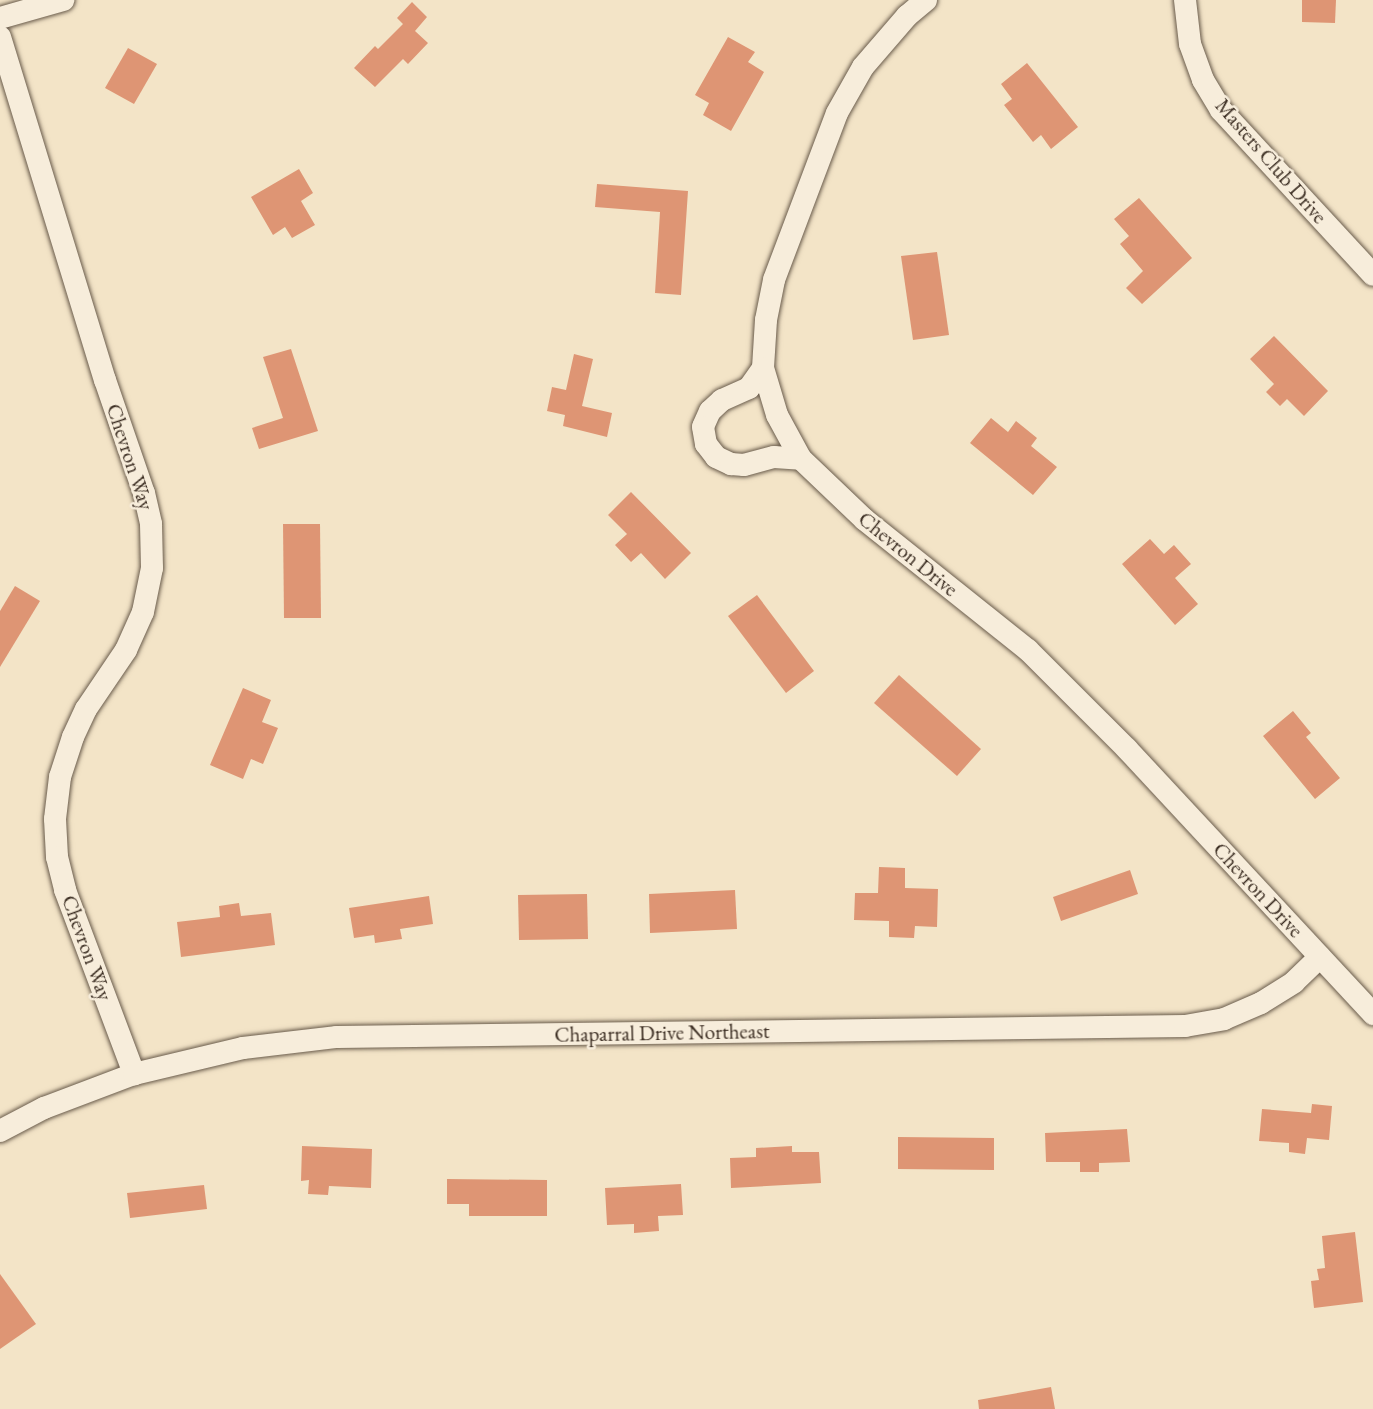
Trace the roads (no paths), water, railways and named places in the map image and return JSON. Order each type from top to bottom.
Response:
[{"type":"street","points":[[0,18],[63,0]]},
{"type":"street","name":"Chevron Drive","points":[[926,0],[907,16],[863,67],[837,113],[774,280],[766,320],[763,368],[777,415],[801,459],[866,520],[1028,650],[1127,749],[1373,1014]]},
{"type":"street","name":"Masters Club Drive","points":[[1185,0],[1191,44],[1203,80],[1221,110],[1373,275]]},
{"type":"street","name":"Chevron Way","points":[[0,37],[105,380],[144,493],[150,524],[152,568],[143,612],[126,650],[86,709],[73,737],[60,777],[55,819],[57,857],[65,890],[134,1074]]},
{"type":"street","points":[[763,368],[749,388],[722,400],[710,411],[704,427],[706,444],[716,457],[731,464],[744,465],[774,457],[801,459]]},
{"type":"street","name":"Chaparral Drive Northeast","points":[[0,1131],[44,1108],[134,1074],[243,1048],[337,1037],[1185,1026],[1224,1019],[1261,1003],[1294,982],[1320,957]]}]
